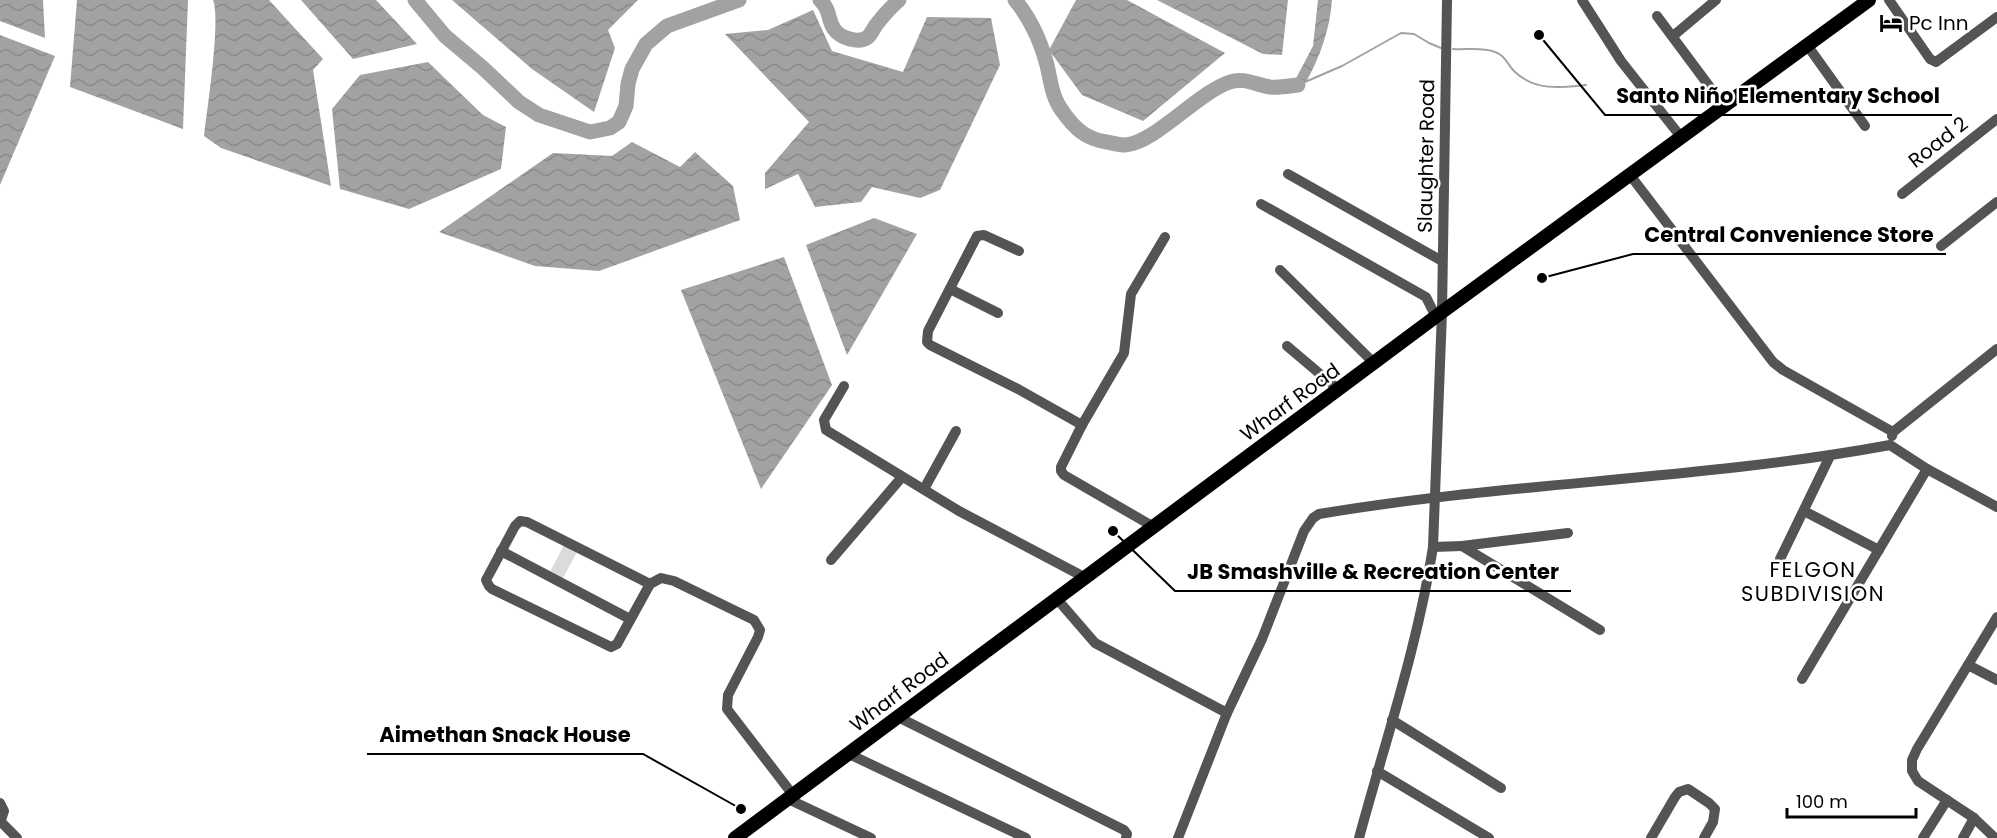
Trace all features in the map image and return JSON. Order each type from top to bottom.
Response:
[{"type":"main road","name":"Wharf Road","points":[[735,838],[1439,315],[1869,0]]},
{"type":"street","name":"Slaughter Road","points":[[1359,838],[1426,588],[1433,547],[1448,0]]},
{"type":"street","points":[[1582,0],[1621,61],[1681,137]]},
{"type":"street","points":[[1672,36],[1716,0]]},
{"type":"street","points":[[1888,0],[1930,59],[1936,62],[1997,16]]},
{"type":"street","points":[[1657,16],[1724,106]]},
{"type":"street","points":[[1807,45],[1865,126]]},
{"type":"street","name":"Road 2","points":[[1902,194],[1997,119]]},
{"type":"street","points":[[1288,174],[1442,261]]},
{"type":"street","points":[[1630,175],[1773,362],[1783,370],[1893,432]]},
{"type":"street","points":[[1941,246],[1997,202]]},
{"type":"street","points":[[1261,204],[1426,297],[1439,315]]},
{"type":"street","points":[[1019,251],[984,236],[977,236],[926,338],[930,345],[1018,389],[1082,425]]},
{"type":"street","points":[[1154,527],[1061,471],[1062,462],[1124,352],[1131,294],[1165,237]]},
{"type":"street","points":[[1280,270],[1375,364]]},
{"type":"street","points":[[950,289],[998,312]]},
{"type":"street","points":[[1287,345],[1339,390]]},
{"type":"street","points":[[1890,445],[1893,432],[1997,349]]},
{"type":"street","points":[[844,386],[824,420],[824,427],[831,433],[902,477],[1086,578]]},
{"type":"street","points":[[924,489],[956,431]]},
{"type":"street","points":[[1178,838],[1227,713],[1262,639],[1304,531],[1313,518],[1319,514],[1390,502],[1636,479],[1830,456],[1890,445],[1927,469],[1997,507]]},
{"type":"street","points":[[1780,559],[1830,456]]},
{"type":"street","points":[[1802,679],[1927,469]]},
{"type":"street","points":[[831,560],[902,477]]},
{"type":"street","points":[[1804,511],[1879,550]]},
{"type":"street","points":[[650,584],[523,521],[517,522],[486,580],[492,589],[611,647],[617,644],[650,584],[661,578],[674,581],[754,620],[760,630],[758,637],[728,695],[727,709],[791,797],[871,838]]},
{"type":"street","points":[[1433,547],[1462,546],[1568,533]]},
{"type":"street","points":[[1462,546],[1600,630]]},
{"type":"street","points":[[501,551],[630,620]]},
{"type":"street","points":[[1057,599],[1095,644],[1227,713]]},
{"type":"street","points":[[1995,838],[1974,818],[1918,781],[1912,771],[1912,760],[1997,617]]},
{"type":"street","points":[[1968,665],[1997,680]]},
{"type":"street","points":[[898,717],[1124,830],[1127,834],[1126,838]]},
{"type":"street","points":[[1392,720],[1501,788]]},
{"type":"street","points":[[849,754],[1026,838]]},
{"type":"street","points":[[1377,771],[1490,838]]},
{"type":"street","points":[[1651,838],[1675,797],[1679,792],[1688,789],[1715,809],[1714,817],[1704,838]]},
{"type":"street","points":[[1923,838],[1947,800]]},
{"type":"street","points":[[0,803],[4,811],[1,823],[17,838]]},
{"type":"street","points":[[1963,838],[1974,818]]},
{"type":"street","points":[[843,838],[849,827]]},
{"type":"shaded area","points":[[564,545],[577,552],[563,578],[550,572]]},
{"type":"water","points":[[0,0],[43,0],[45,38],[0,21]]},
{"type":"water","points":[[77,0],[188,0],[183,129],[70,87]]},
{"type":"water","points":[[213,0],[269,0],[323,59],[313,70],[331,186],[221,148],[204,136],[214,45]]},
{"type":"water","points":[[301,0],[376,0],[417,44],[353,59]]},
{"type":"water","points":[[452,0],[638,0],[608,30],[615,48],[594,112],[532,69]]},
{"type":"water","points":[[1076,0],[1127,0],[1225,53],[1143,121],[1082,95],[1049,50]]},
{"type":"water","points":[[1157,0],[1288,0],[1282,55],[1263,54]]},
{"type":"water","points":[[1318,0],[1332,0],[1324,42],[1306,82],[1292,86],[1313,46]]},
{"type":"water","points":[[813,10],[832,51],[903,72],[927,17],[991,18],[1000,65],[940,190],[920,198],[872,187],[861,202],[815,207],[798,174],[765,189],[765,173],[809,122],[725,34],[768,30]]},
{"type":"water","points":[[0,35],[55,56],[0,185]]},
{"type":"water","points":[[428,62],[483,115],[506,127],[501,169],[409,209],[340,189],[332,109],[360,75]]},
{"type":"water","points":[[632,142],[680,167],[695,152],[733,186],[740,220],[599,271],[535,266],[439,232],[553,153],[612,156]]},
{"type":"water","points":[[874,218],[917,234],[847,355],[806,245]]},
{"type":"water","points":[[784,257],[832,385],[761,489],[681,290]]},
{"type":"waterway","points":[[415,0],[445,36],[519,102],[539,115],[590,132],[610,128],[619,122],[626,106],[632,69],[646,44],[667,26],[739,0]]},
{"type":"waterway","points":[[820,0],[826,8],[834,29],[850,39],[860,40],[868,37],[881,18],[899,0]]},
{"type":"waterway","points":[[1015,0],[1038,39],[1059,107],[1077,128],[1087,136],[1100,141],[1123,145],[1137,142],[1163,127],[1204,96],[1230,82],[1245,81],[1273,87],[1298,85]]},
{"type":"waterway","points":[[1298,85],[1342,66],[1401,33],[1414,34],[1441,48]]},
{"type":"waterway","points":[[1453,49],[1490,50],[1498,53],[1504,57],[1514,71],[1539,85],[1548,87],[1586,85]]},
{"type":"place","name":"Pc Inn","points":[[1891,23]]},
{"type":"place","name":"Santo Niño Elementary School","points":[[1539,35]]},
{"type":"place","name":"Central Convenience Store","points":[[1542,278]]},
{"type":"place","name":"JB Smashville & Recreation Center","points":[[1113,531]]},
{"type":"place","name":"Aimethan Snack House","points":[[741,809]]},
{"type":"district","name":"FELGON SUBDIVISION","points":[[1813,581]]}]
